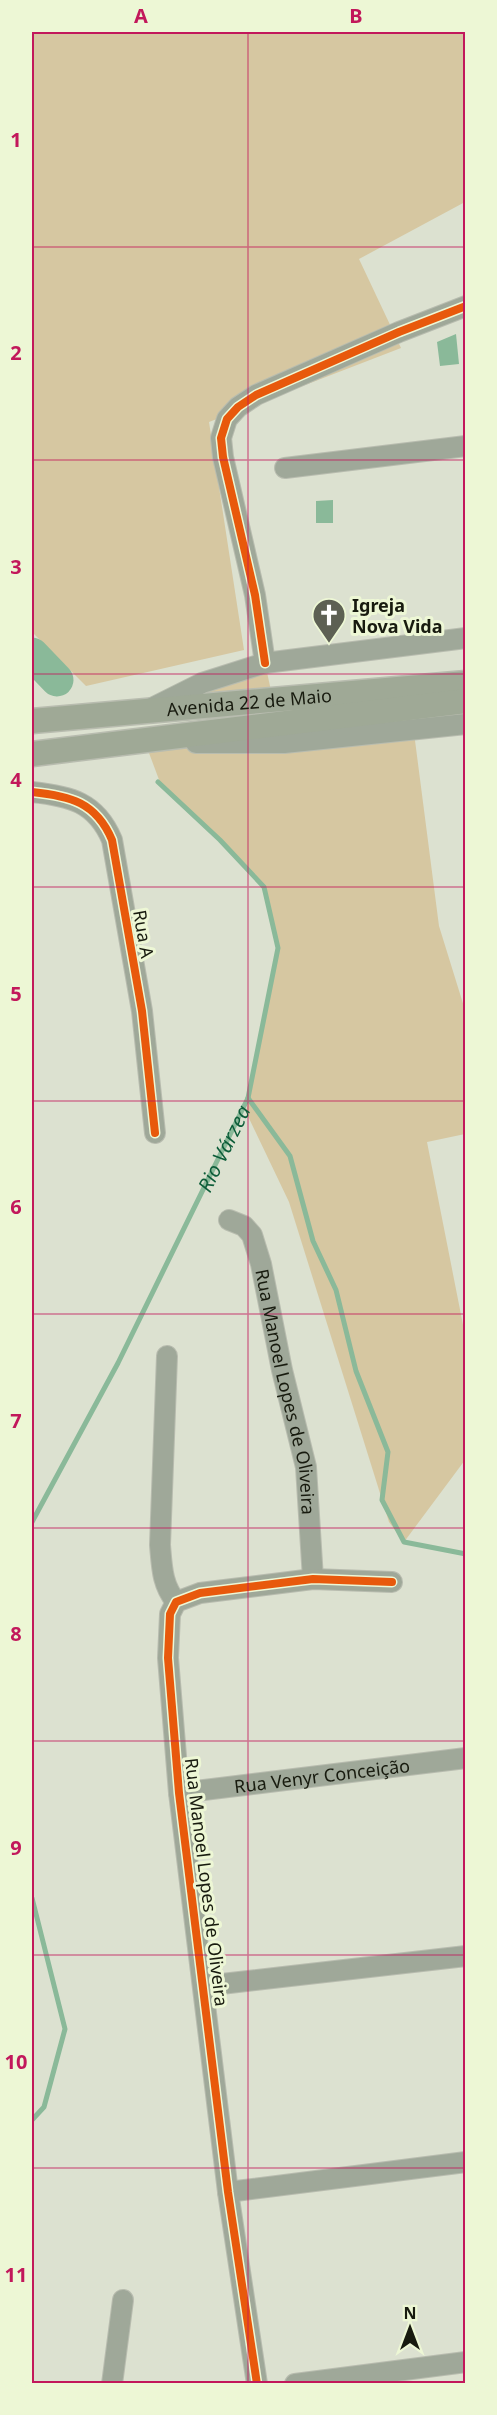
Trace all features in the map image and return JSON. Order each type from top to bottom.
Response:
[{"type":"main road","name":"Avenida 22 de Maio","points":[[32,722],[465,683]]},
{"type":"main road","name":"Avenida 22 de Maio","points":[[32,754],[465,700]]},
{"type":"street","points":[[265,663],[255,595],[223,457],[221,438],[227,419],[238,407],[281,382],[465,306]]},
{"type":"street","points":[[285,468],[465,446]]},
{"type":"street","points":[[143,712],[202,683],[265,663],[465,638]]},
{"type":"street","name":"Avenida 22 de Maio","points":[[139,740],[284,743],[465,724]]},
{"type":"street","name":"Rua A","points":[[32,792],[54,795],[88,807],[104,820],[112,840],[142,1011],[155,1133]]},
{"type":"street","name":"Rua Manoel Lopes de Oliveira","points":[[229,1220],[244,1226],[252,1235],[261,1264],[282,1370],[306,1467],[313,1579]]},
{"type":"street","points":[[167,1356],[160,1545],[162,1577],[167,1590],[177,1602],[200,1593],[313,1579],[392,1582]]},
{"type":"street","name":"Rua Manoel Lopes de Oliveira","points":[[177,1602],[170,1614],[168,1658],[179,1793],[228,2192],[257,2384]]},
{"type":"street","name":"Rua Venyr Conceição","points":[[179,1793],[465,1758]]},
{"type":"street","points":[[204,1986],[465,1956]]},
{"type":"street","points":[[228,2192],[465,2162]]},
{"type":"street","points":[[112,2384],[123,2300]]},
{"type":"street","points":[[295,2384],[465,2362]]},
{"type":"shaded area","points":[[32,32],[465,32],[465,202],[359,259],[401,348],[209,422],[244,650],[86,686],[32,632]]},
{"type":"shaded area","points":[[456,334],[459,364],[440,366],[437,342]]},
{"type":"shaded area","points":[[333,500],[333,523],[316,523],[316,501]]},
{"type":"shaded area","points":[[265,663],[273,700],[158,706]]},
{"type":"shaded area","points":[[465,689],[465,718],[413,725],[439,926],[465,1010],[465,1134],[427,1142],[465,1335],[465,1460],[404,1542],[389,1522],[289,1202],[246,1112],[278,948],[264,887],[220,840],[161,785],[140,729]]},
{"type":"waterway","name":"Rio Várzea","points":[[32,654],[57,680]]},
{"type":"waterway","name":"Rio Várzea","points":[[32,1522],[118,1363],[248,1098],[278,948],[264,887],[220,840],[158,782]]},
{"type":"waterway","points":[[248,1098],[290,1156],[313,1241],[336,1290],[356,1371],[388,1452],[382,1500],[404,1542],[466,1554]]},
{"type":"waterway","name":"Rio Várzea","points":[[32,1898],[65,2029],[44,2107],[32,2120]]},
{"type":"cycle path","points":[[265,663],[255,595],[223,457],[221,438],[227,419],[238,407],[256,395],[399,332],[466,306]]},
{"type":"cycle path","points":[[32,792],[58,796],[80,803],[98,817],[112,840],[142,1011],[155,1133]]},
{"type":"cycle path","points":[[257,2384],[228,2192],[179,1793],[168,1658],[170,1614],[176,1602],[200,1593],[313,1579],[392,1582]]},
{"type":"place","name":"Igreja Nova Vida","points":[[329,644]]}]
